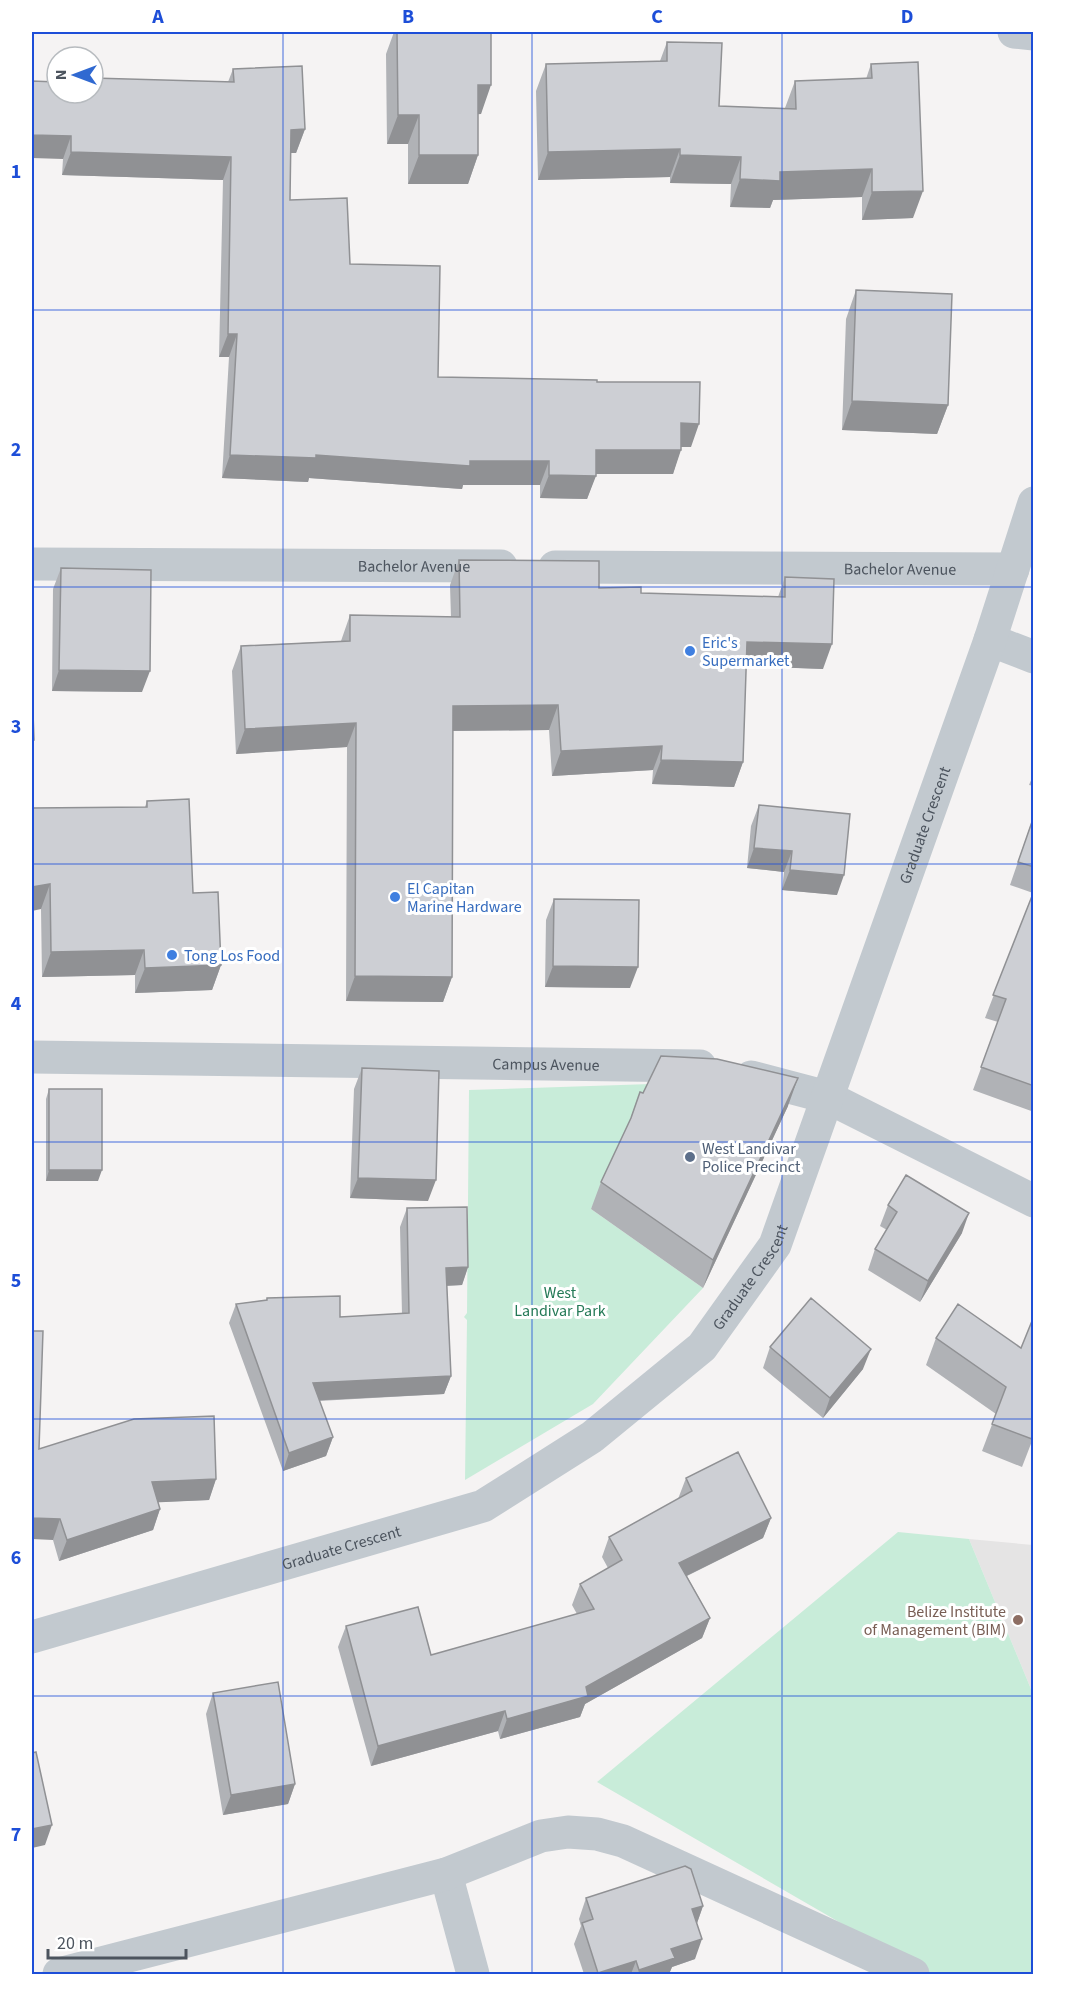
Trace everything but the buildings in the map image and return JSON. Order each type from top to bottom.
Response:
[{"type":"street","points":[[1014,32],[1034,34]]},
{"type":"street","name":"Graduate Crescent","points":[[32,1637],[483,1506],[592,1437],[702,1347],[775,1245],[990,640],[1034,503]]},
{"type":"street","name":"Bachelor Avenue","points":[[32,564],[1013,569]]},
{"type":"street","points":[[990,640],[1034,657]]},
{"type":"street","name":"Campus Avenue","points":[[32,1057],[711,1066],[827,1097],[1034,1201]]},
{"type":"street","points":[[59,1974],[446,1874],[541,1836],[568,1832],[597,1834],[623,1841],[913,1974]]},
{"type":"street","points":[[446,1874],[473,1974]]},
{"type":"shaded area","name":"Belize Institute of Management (BIM)","points":[[969,1539],[1033,1545],[1033,1694]]},
{"type":"green space","name":"West Landivar Park","points":[[651,1084],[591,1209],[703,1288],[593,1404],[465,1480],[467,1320],[464,1317],[467,1313],[469,1090]]},
{"type":"green space","points":[[898,1532],[969,1539],[1033,1694],[1033,1974],[929,1974],[597,1782]]},
{"type":"place","name":"Eric's Supermarket","points":[[690,651]]},
{"type":"place","name":"El Capitan Marine Hardware","points":[[395,897]]},
{"type":"place","name":"Tong Los Food","points":[[172,955]]},
{"type":"place","name":"West Landivar Police Precinct","points":[[690,1157]]},
{"type":"place","name":"Belize Institute of Management (BIM)","points":[[1018,1620]]}]
